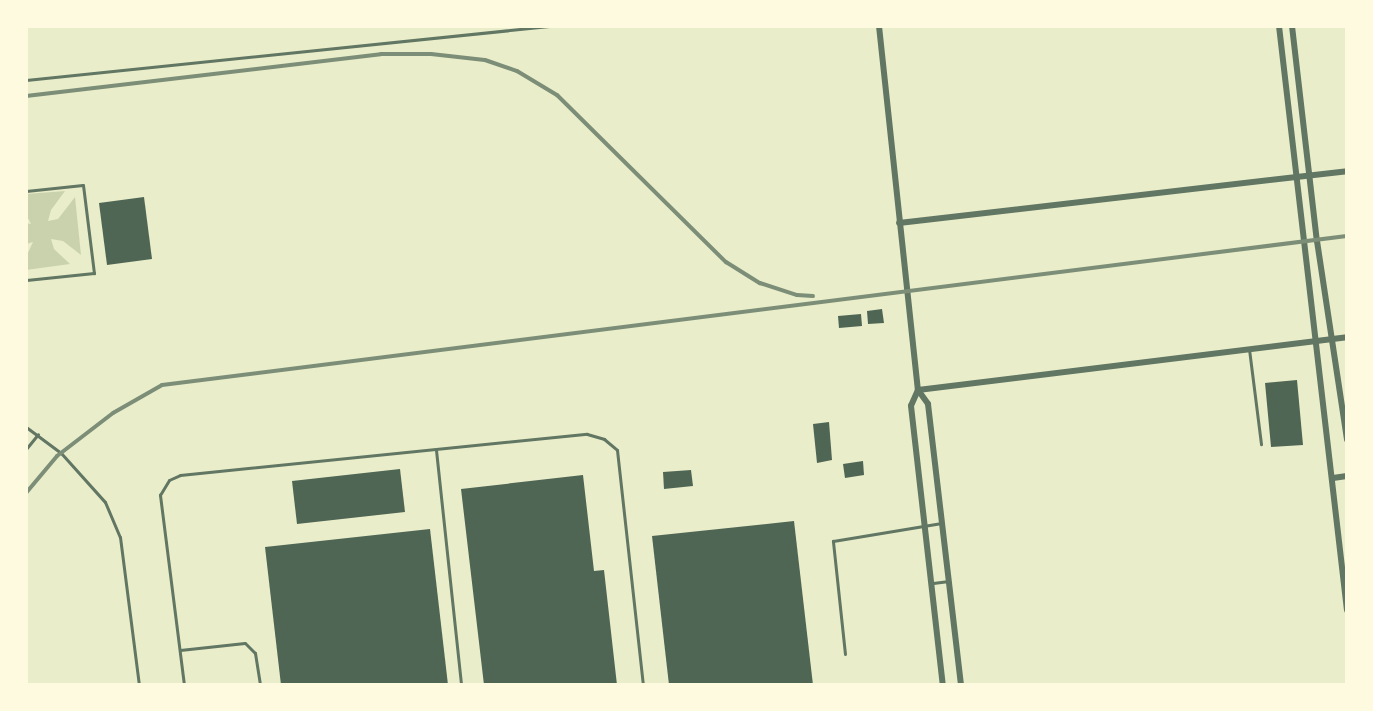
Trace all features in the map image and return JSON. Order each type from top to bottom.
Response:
[{"type":"street","points":[[879,26],[918,390],[928,404],[961,685]]},
{"type":"street","points":[[1279,26],[1347,610]]},
{"type":"street","points":[[1292,26],[1309,175],[1347,440]]},
{"type":"street","points":[[1283,65],[1296,64]]},
{"type":"street","points":[[899,223],[1347,171]]},
{"type":"street","points":[[918,390],[1347,337]]},
{"type":"street","points":[[918,390],[911,406],[943,685]]},
{"type":"street","points":[[1333,478],[1347,476]]},
{"type":"lane","points":[[26,80],[549,26]]},
{"type":"lane","points":[[26,191],[83,185],[94,273],[26,280]]},
{"type":"lane","points":[[1248,348],[1261,444]]},
{"type":"lane","points":[[26,427],[61,453],[105,502],[120,537],[139,685]]},
{"type":"lane","points":[[26,449],[38,434]]},
{"type":"lane","points":[[184,685],[160,495],[169,480],[180,475],[587,434],[604,439],[617,450],[643,685]]},
{"type":"lane","points":[[436,449],[461,685]]},
{"type":"lane","points":[[845,654],[833,541],[942,523]]},
{"type":"lane","points":[[932,583],[949,581]]},
{"type":"lane","points":[[179,650],[245,643],[255,653],[260,685]]},
{"type":"green space","points":[[65,191],[51,210],[48,221],[58,219],[75,197],[81,255],[63,241],[51,239],[54,249],[70,264],[26,270],[26,257],[33,242],[26,244],[26,223],[31,224],[26,214],[26,194]]},
{"type":"building","points":[[144,197],[152,259],[107,265],[99,203]]},
{"type":"building","points":[[882,309],[884,323],[868,324],[867,311]]},
{"type":"building","points":[[861,314],[862,326],[839,328],[838,316]]},
{"type":"building","points":[[1297,380],[1303,445],[1271,447],[1265,383]]},
{"type":"building","points":[[829,422],[832,460],[817,463],[813,424]]},
{"type":"building","points":[[863,461],[864,475],[845,478],[843,464]]},
{"type":"building","points":[[400,469],[405,512],[297,524],[292,481]]},
{"type":"building","points":[[691,470],[693,486],[664,489],[663,472]]},
{"type":"building","points":[[583,475],[594,571],[604,570],[617,685],[484,685],[461,489]]},
{"type":"building","points":[[794,521],[813,685],[669,685],[652,536]]},
{"type":"building","points":[[430,529],[448,685],[281,685],[265,547]]},
{"type":"railway","points":[[26,96],[381,54],[431,54],[485,60],[517,71],[557,95],[726,262],[760,283],[797,295],[813,296]]},
{"type":"railway","points":[[26,493],[57,456],[113,413],[162,385],[1347,236]]}]
